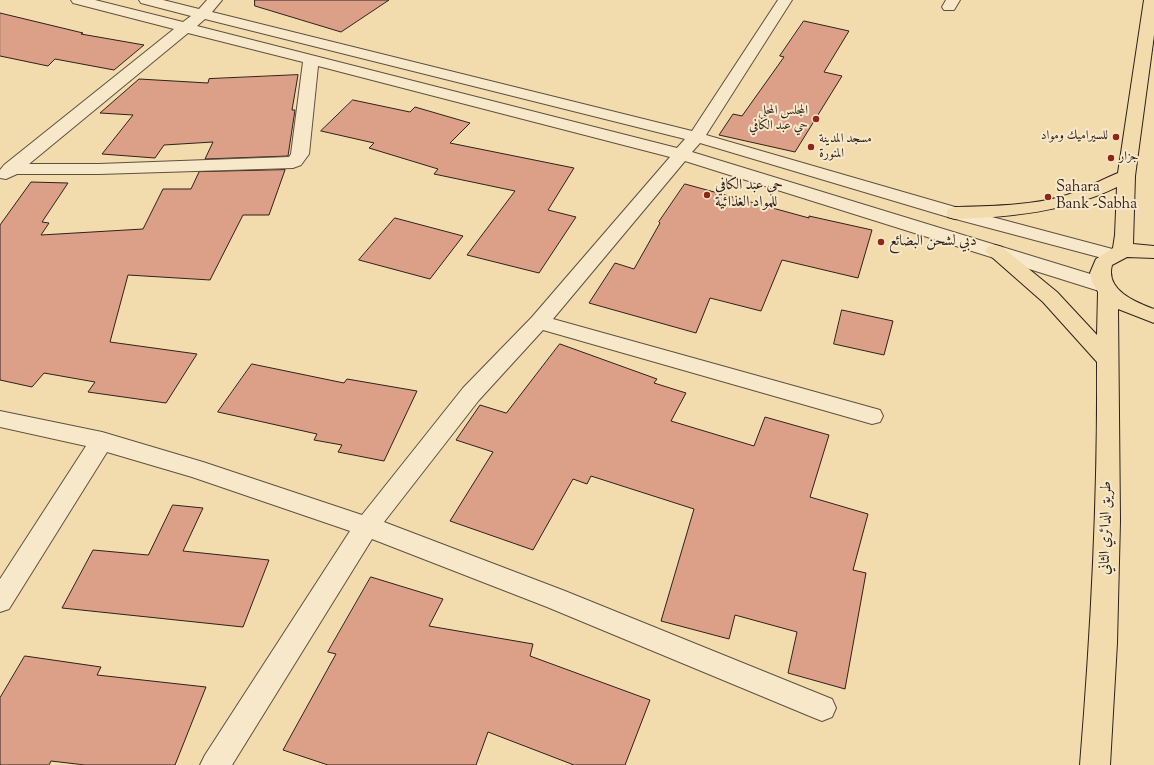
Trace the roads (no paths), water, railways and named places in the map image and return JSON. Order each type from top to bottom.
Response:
[{"type":"main road","points":[[1151,0],[1135,123],[1126,176],[1125,235],[1118,253],[1141,250],[1154,252]]},
{"type":"main road","points":[[955,213],[1000,212],[1053,203],[1089,193],[1126,176]]},
{"type":"main road","points":[[995,251],[1050,297],[1107,359]]},
{"type":"main road","name":"طريق الدائري الثاني","points":[[1095,765],[1105,620],[1109,439],[1106,288],[1101,268],[1107,258],[1118,253]]},
{"type":"main road","points":[[1106,288],[1121,302],[1138,311],[1154,316]]},
{"type":"street","points":[[78,0],[185,26],[680,154],[995,251],[1106,288]]},
{"type":"street","points":[[146,0],[696,137],[955,213],[1118,253]]},
{"type":"street","points":[[5,174],[185,26],[202,14],[215,0]]},
{"type":"street","points":[[215,765],[320,597],[367,526],[471,394],[539,322],[696,137],[785,0]]},
{"type":"street","points":[[5,174],[287,164],[295,161],[300,154],[311,59]]},
{"type":"street","points":[[539,322],[872,416]]},
{"type":"street","points":[[0,419],[102,441],[239,483],[367,526],[597,616],[822,708]]},
{"type":"street","points":[[0,601],[102,441]]},
{"type":"place","name":"المجلس المحلي حي عبد الكافي","points":[[816,119]]},
{"type":"place","name":"للسيراميك ومواد","points":[[1116,137]]},
{"type":"place","name":"مسجد المدينة المنورة","points":[[811,147]]},
{"type":"place","name":"جزار","points":[[1111,158]]},
{"type":"place","name":"حي عبد الكافي للمواد الغذائية","points":[[707,195]]},
{"type":"place","name":"Sahara Bank -Sabha","points":[[1048,197]]},
{"type":"place","name":"دبي لشحن البضائع","points":[[881,242]]}]
